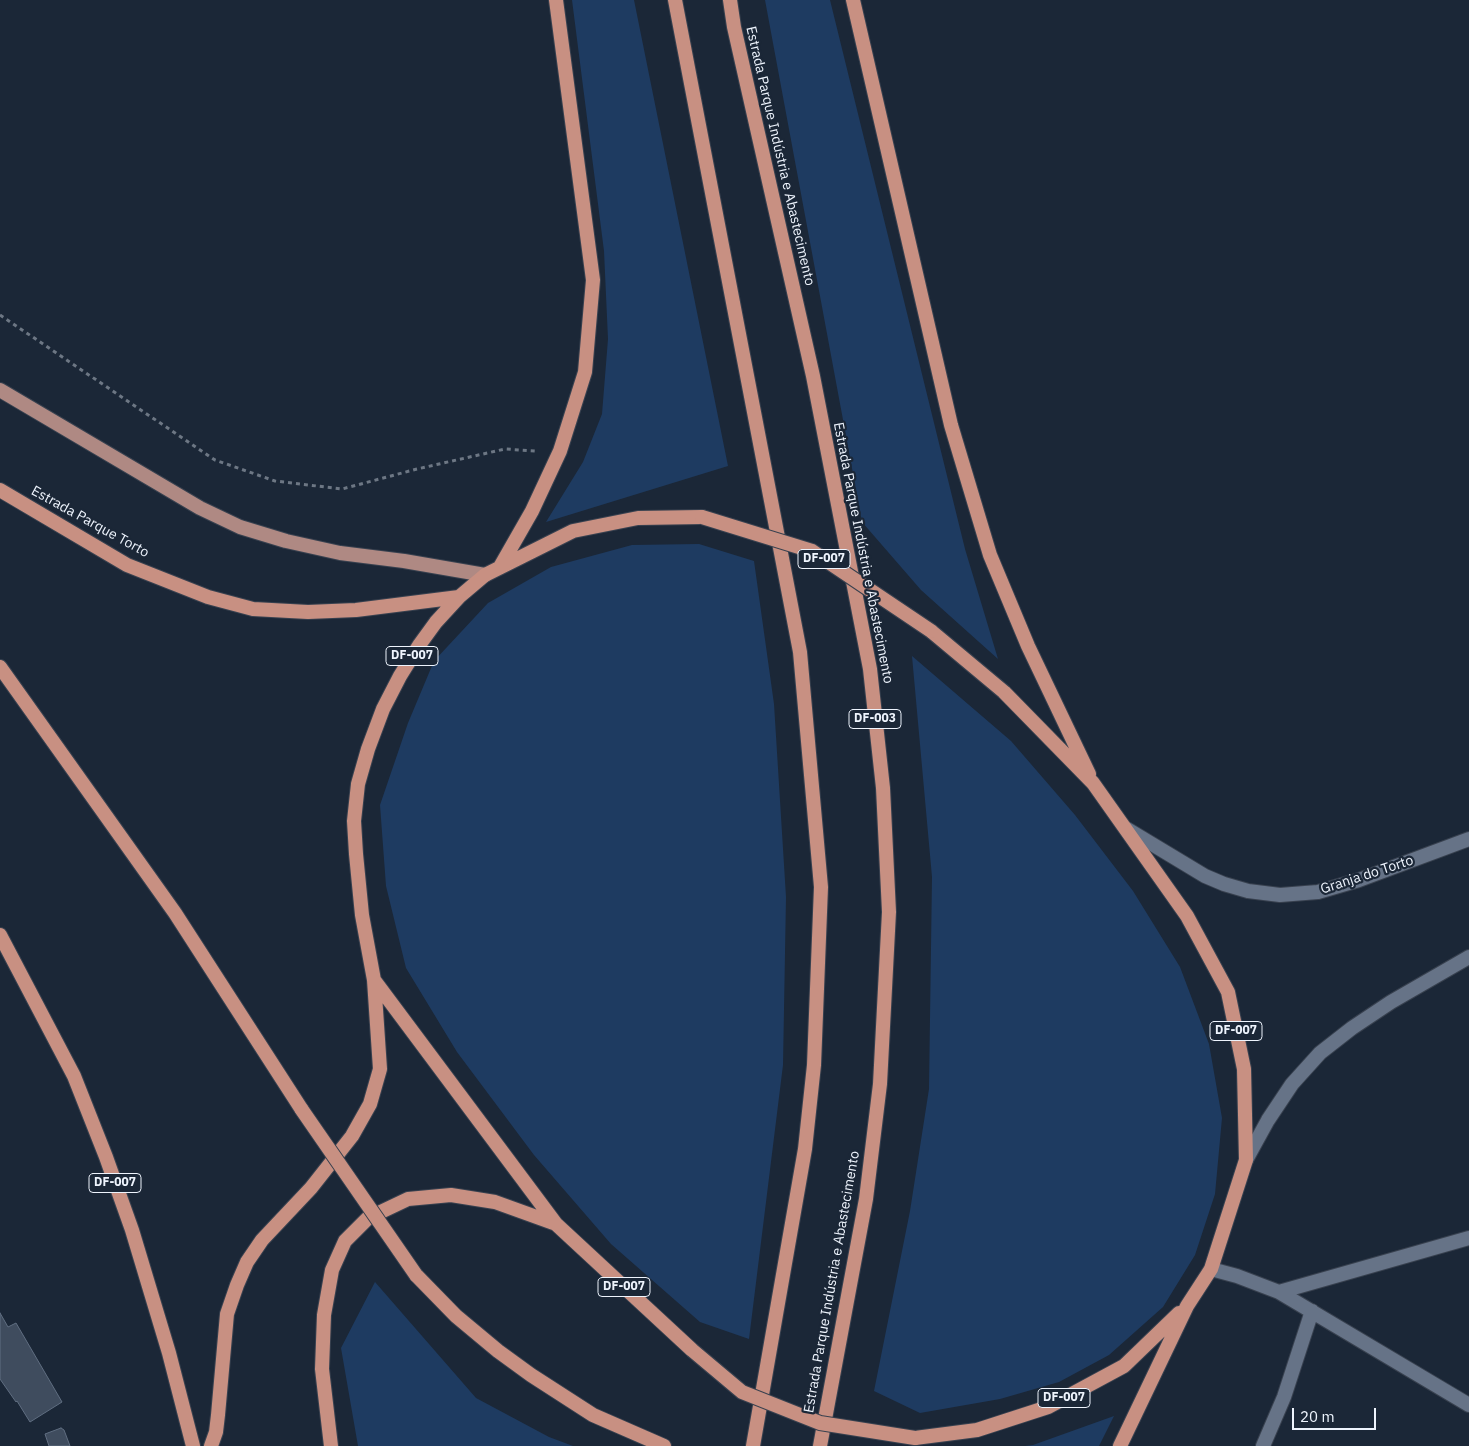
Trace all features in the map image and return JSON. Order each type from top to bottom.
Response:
[{"type":"highway","points":[[500,567],[532,510],[559,453],[585,372],[593,280],[556,0]]},
{"type":"highway","points":[[675,0],[800,652],[821,887],[814,1065],[805,1148],[753,1446]]},
{"type":"highway","name":"Estrada Parque Indústria e Abastecimento","points":[[730,0],[734,27],[813,376],[868,659],[883,788],[890,912],[880,1084],[866,1200],[820,1446]]},
{"type":"highway","points":[[853,0],[951,425],[990,555],[1028,646],[1094,783]]},
{"type":"highway","name":"Estrada Parque Torto","points":[[0,490],[127,565],[208,597],[253,609],[308,612],[356,610],[459,597]]},
{"type":"highway","name":"DF-007","points":[[1120,1446],[1186,1306],[1211,1269],[1246,1160],[1244,1069],[1228,992],[1187,916],[1094,783],[1004,692],[932,631],[812,551],[702,517],[638,518],[573,531],[485,575],[459,597],[436,622],[400,676],[383,709],[368,749],[358,784],[354,821],[362,915],[374,980],[556,1224],[692,1350],[742,1392],[820,1423],[915,1438],[977,1430],[1048,1407],[1124,1366],[1186,1306]]},
{"type":"highway","points":[[0,668],[175,913],[302,1110],[416,1275],[456,1316],[498,1351],[531,1375],[593,1414],[664,1446]]},
{"type":"highway","name":"DF-007","points":[[0,935],[74,1076],[106,1157],[135,1239],[169,1353],[193,1446]]},
{"type":"highway","points":[[210,1446],[216,1432],[227,1314],[247,1262],[262,1240],[331,1164],[352,1136],[370,1104],[380,1069],[374,980]]},
{"type":"highway","points":[[331,1446],[322,1369],[324,1315],[332,1270],[345,1241],[368,1218],[408,1199],[451,1195],[495,1202],[556,1224]]},
{"type":"main road","points":[[0,390],[110,453],[200,508],[240,527],[286,541],[340,553],[404,561],[485,575]]},
{"type":"street","name":"Granja do Torto","points":[[1127,829],[1205,876],[1248,891],[1280,895],[1318,892],[1359,880],[1469,839]]},
{"type":"street","points":[[1246,1160],[1268,1120],[1292,1084],[1320,1053],[1391,1002],[1469,957]]},
{"type":"street","points":[[1279,1292],[1469,1238]]},
{"type":"street","points":[[1211,1269],[1237,1276],[1279,1292],[1469,1405]]},
{"type":"street","points":[[1263,1446],[1287,1389],[1312,1312]]},
{"type":"path","points":[[0,315],[215,460],[274,481],[342,489],[417,468],[505,449],[559,453]]},
{"type":"shaded area","points":[[572,0],[634,0],[728,466],[546,522],[583,462],[602,414],[608,339],[604,251]]},
{"type":"shaded area","points":[[765,0],[830,0],[965,549],[998,659],[921,590],[862,522]]},
{"type":"shaded area","points":[[699,544],[754,561],[774,704],[786,897],[783,1065],[749,1339],[700,1322],[611,1244],[534,1155],[457,1052],[406,968],[386,886],[380,805],[408,723],[434,661],[488,603],[551,567],[632,545]]},
{"type":"shaded area","points":[[912,656],[1011,741],[1075,815],[1133,891],[1180,967],[1209,1044],[1222,1118],[1215,1194],[1195,1255],[1163,1307],[1109,1355],[1059,1382],[1000,1399],[920,1413],[874,1391],[910,1211],[929,1089],[932,877]]},
{"type":"shaded area","points":[[375,1282],[476,1398],[549,1437],[573,1446],[358,1446],[341,1348]]},
{"type":"shaded area","points":[[1114,1416],[1099,1446],[1025,1446],[1033,1445]]},
{"type":"building","points":[[0,1313],[8,1327],[16,1323],[62,1402],[30,1422],[0,1379]]},
{"type":"building","points":[[61,1428],[64,1430],[70,1446],[49,1446],[45,1434]]}]
